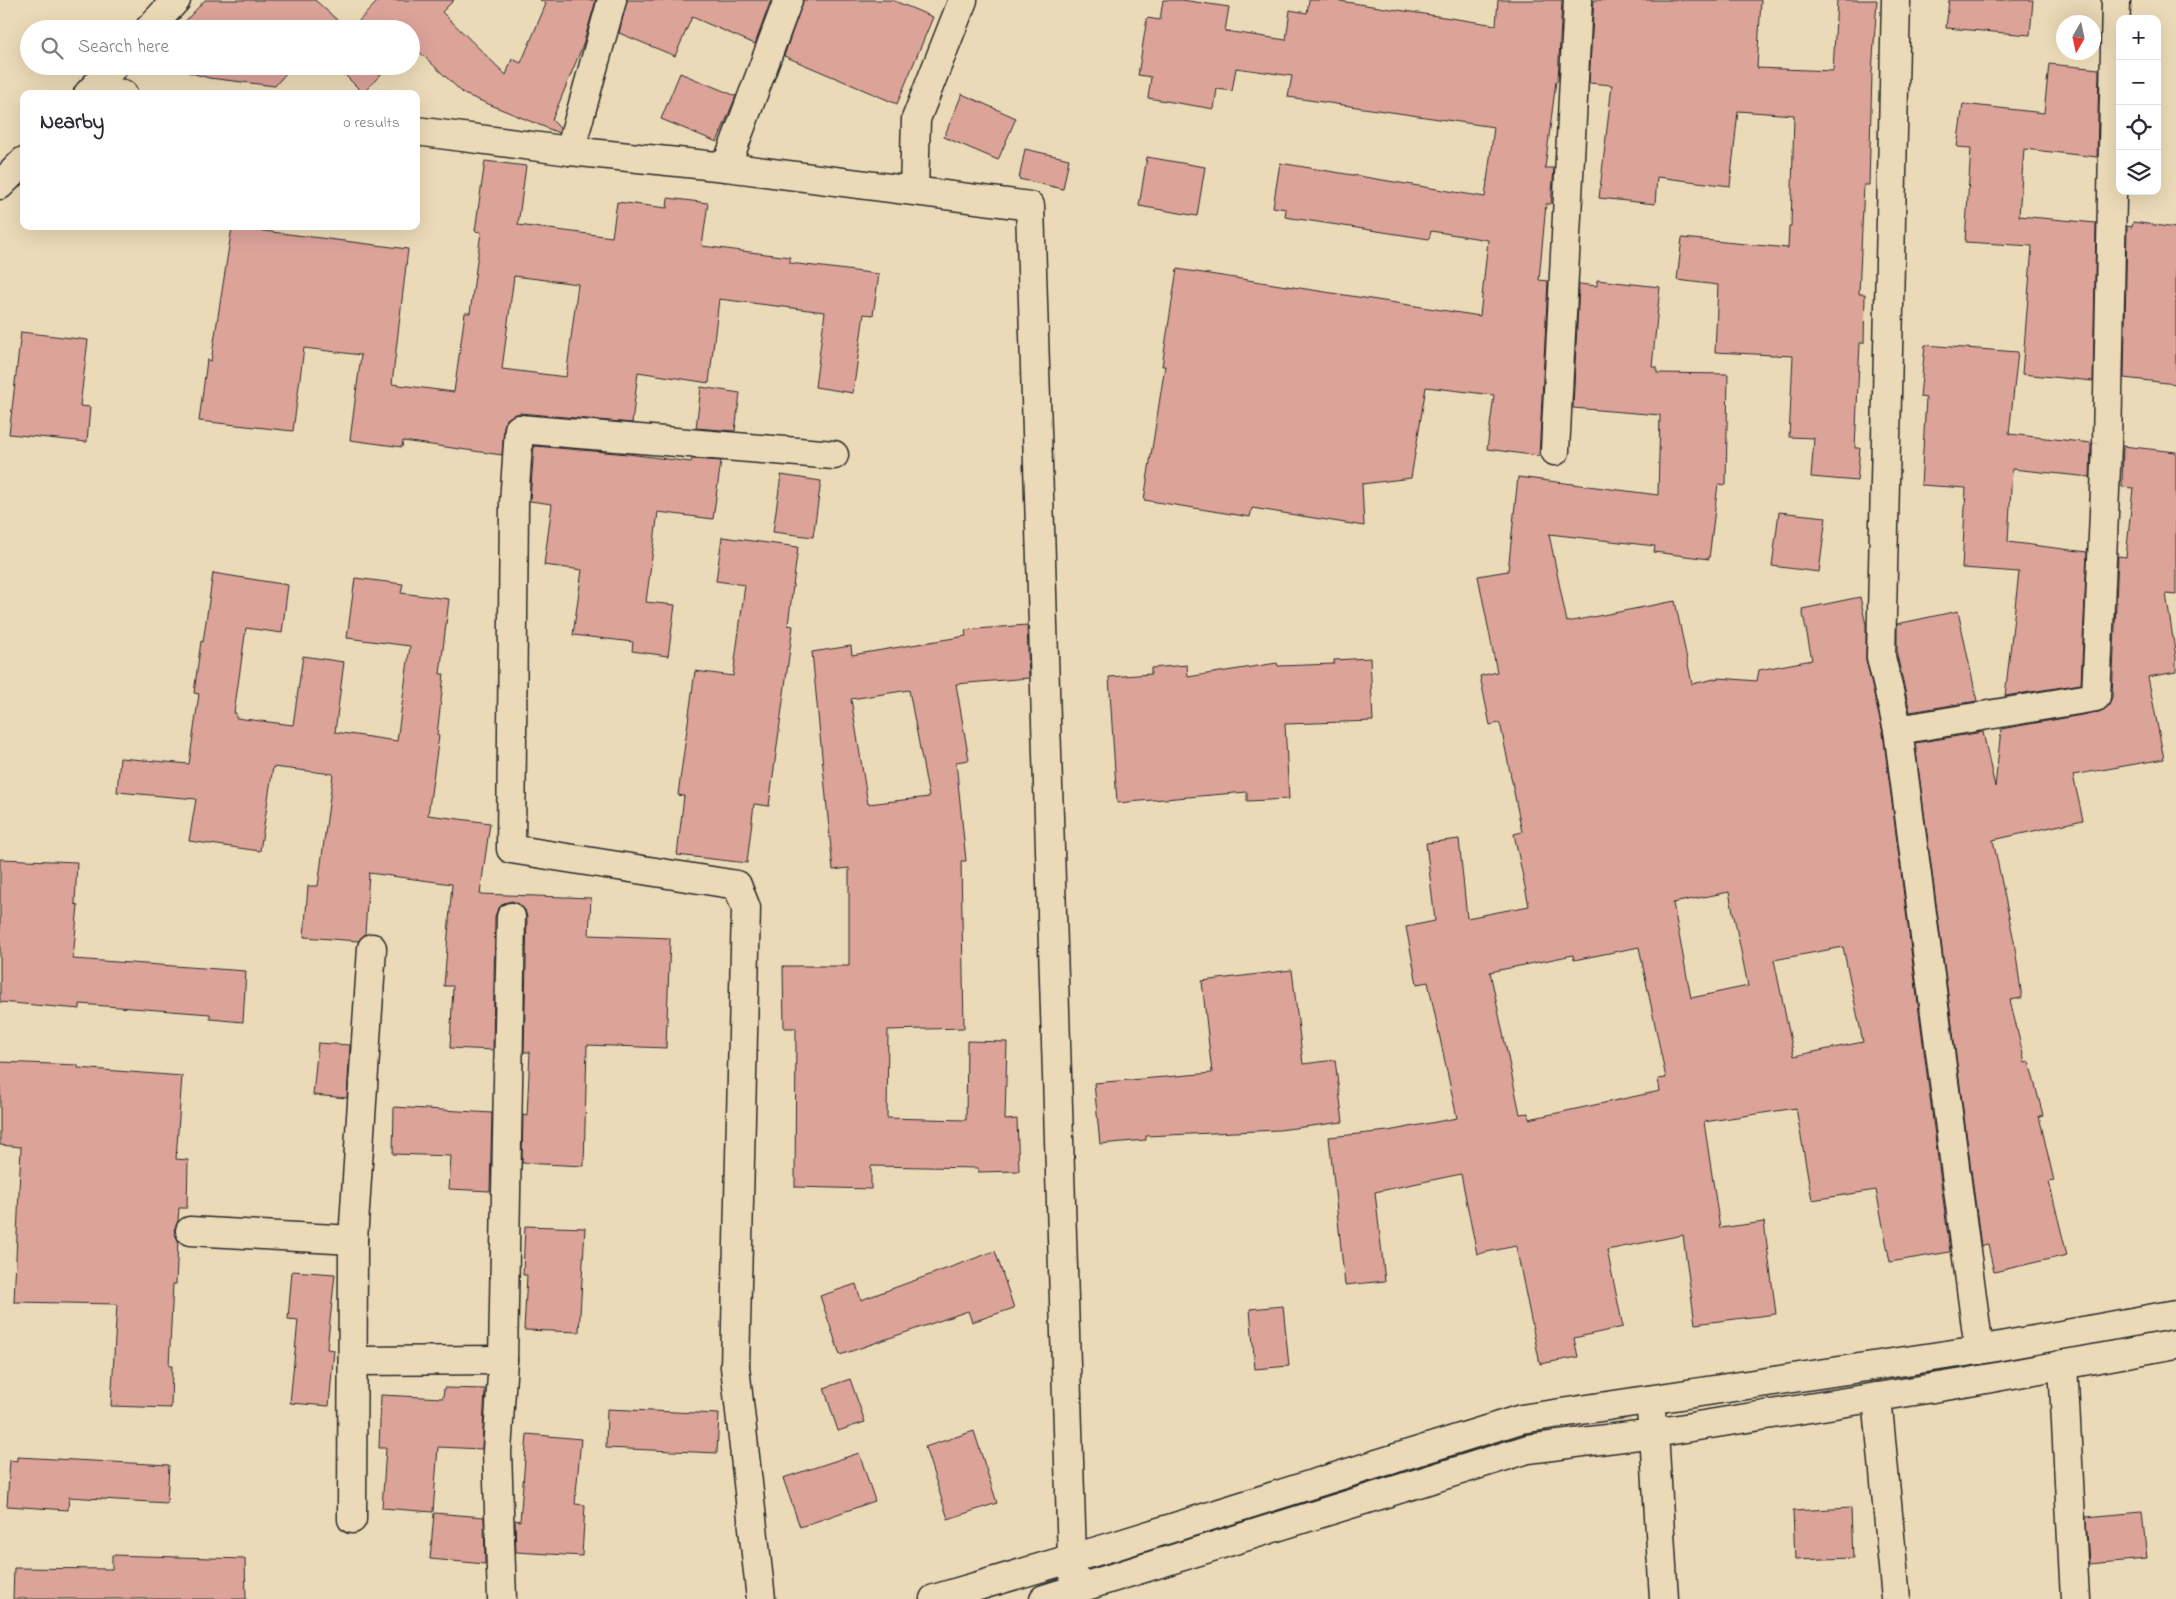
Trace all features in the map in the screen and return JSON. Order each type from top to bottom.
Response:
[{"type":"street","points":[[157,20],[176,0]]},
{"type":"street","points":[[570,151],[612,0]]},
{"type":"street","points":[[726,167],[788,0]]},
{"type":"street","points":[[914,190],[916,119],[963,0]]},
{"type":"street","points":[[1555,451],[1578,0]]},
{"type":"street","points":[[1896,0],[1881,657],[1898,730],[1979,1350]]},
{"type":"street","points":[[1898,730],[2096,697],[2107,444],[2116,0]]},
{"type":"street","points":[[92,90],[106,75]]},
{"type":"street","points":[[420,132],[570,151],[726,167],[1030,206],[1072,1558],[1075,1589]]},
{"type":"street","points":[[0,185],[20,165]]},
{"type":"street","points":[[761,1599],[735,1367],[746,908],[737,885],[511,849],[514,503],[519,429],[834,455]]},
{"type":"street","points":[[502,1599],[497,1451],[503,1360],[511,917]]},
{"type":"street","points":[[352,1520],[353,1240],[372,948]]},
{"type":"street","points":[[190,1231],[353,1240]]},
{"type":"street","points":[[934,1599],[1521,1420],[1979,1350],[2176,1314]]},
{"type":"street","points":[[2117,1324],[2123,1354]]},
{"type":"street","points":[[1044,1599],[1528,1450],[1654,1433],[1964,1383],[2176,1344]]},
{"type":"street","points":[[354,1361],[503,1360]]},
{"type":"street","points":[[2063,1364],[2075,1599]]},
{"type":"street","points":[[1877,1396],[1896,1599]]},
{"type":"street","points":[[1649,1400],[1654,1433],[1664,1599]]},
{"type":"building","points":[[205,0],[315,0],[337,20],[186,20]]},
{"type":"building","points":[[379,0],[454,0],[442,12],[506,75],[512,59],[521,63],[546,4],[540,0],[596,0],[583,45],[552,120],[560,128],[559,133],[464,94],[420,52],[420,20],[360,20]]},
{"type":"building","points":[[627,0],[771,0],[755,44],[692,17],[675,56],[619,33]]},
{"type":"building","points":[[803,0],[892,0],[933,17],[897,104],[784,56]]},
{"type":"building","points":[[1163,0],[1182,0],[1229,7],[1225,31],[1286,40],[1290,10],[1307,13],[1309,0],[1333,0],[1496,25],[1498,0],[1562,0],[1558,81],[1556,81],[1545,168],[1554,168],[1551,204],[1546,204],[1539,280],[1548,281],[1539,456],[1487,449],[1494,395],[1426,387],[1411,478],[1362,484],[1364,526],[1252,508],[1250,517],[1144,500],[1165,366],[1162,366],[1177,269],[1480,316],[1488,240],[1431,231],[1429,239],[1285,217],[1286,209],[1273,207],[1280,163],[1485,197],[1494,127],[1288,97],[1292,76],[1236,68],[1232,91],[1217,89],[1214,109],[1148,98],[1151,77],[1138,75],[1147,18],[1160,20]]},
{"type":"building","points":[[1594,0],[1761,0],[1757,68],[1833,71],[1837,0],[1877,0],[1872,72],[1869,185],[1864,185],[1859,294],[1865,294],[1864,343],[1860,343],[1855,448],[1860,448],[1857,481],[1811,477],[1814,438],[1789,437],[1793,356],[1715,352],[1718,285],[1677,280],[1682,238],[1788,248],[1789,226],[1791,226],[1794,115],[1738,111],[1730,186],[1657,177],[1655,204],[1599,198],[1612,85],[1589,83]]},
{"type":"building","points":[[1949,0],[2033,0],[2030,35],[1946,28]]},
{"type":"building","points":[[2049,64],[2099,69],[2097,157],[2024,149],[2019,216],[2096,223],[2093,381],[2022,374],[2032,246],[1965,242],[1971,148],[1957,147],[1963,104],[2044,113]]},
{"type":"building","points":[[680,73],[736,96],[717,142],[661,119]]},
{"type":"building","points":[[198,75],[284,75],[275,86]]},
{"type":"building","points":[[345,75],[380,75],[366,90],[360,90]]},
{"type":"building","points":[[962,94],[1016,118],[998,160],[944,137]]},
{"type":"building","points":[[1025,149],[1069,159],[1063,189],[1019,179]]},
{"type":"building","points":[[1147,157],[1205,167],[1197,216],[1139,206]]},
{"type":"building","points":[[485,161],[526,166],[518,225],[612,237],[617,202],[667,208],[668,198],[708,203],[702,246],[790,257],[790,263],[879,274],[873,315],[864,314],[853,393],[815,387],[825,312],[719,299],[709,383],[638,372],[632,423],[520,413],[513,415],[506,420],[504,427],[502,455],[403,441],[402,447],[350,440],[361,355],[304,348],[293,431],[199,421],[207,360],[211,361],[232,230],[256,230],[408,249],[392,384],[454,392],[465,313],[470,313],[481,232],[475,231]],"holes":[[[514,276],[578,284],[566,377],[502,369]]]},
{"type":"building","points":[[2133,222],[2176,228],[2176,384],[2124,378],[2127,226],[2132,227]]},
{"type":"building","points":[[1597,280],[1660,287],[1652,367],[1657,367],[1657,373],[1728,374],[1726,485],[1718,484],[1709,559],[1654,552],[1655,546],[1549,534],[1567,622],[1675,601],[1692,684],[1719,678],[1757,681],[1759,670],[1812,660],[1802,609],[1860,597],[1866,625],[1866,660],[1883,733],[1950,1252],[1890,1262],[1876,1190],[1812,1200],[1796,1108],[1704,1122],[1720,1228],[1764,1222],[1776,1314],[1695,1324],[1683,1235],[1607,1250],[1623,1327],[1574,1338],[1578,1357],[1540,1364],[1516,1246],[1477,1254],[1461,1174],[1375,1192],[1385,1281],[1345,1285],[1329,1137],[1388,1131],[1457,1118],[1428,982],[1417,984],[1406,927],[1435,921],[1426,843],[1459,839],[1467,918],[1529,906],[1514,834],[1522,832],[1501,727],[1499,723],[1490,725],[1480,676],[1497,672],[1478,576],[1508,571],[1518,477],[1658,495],[1660,415],[1573,408],[1579,284],[1597,286]],"holes":[[[1729,892],[1748,986],[1691,998],[1673,903]],[[1639,947],[1666,1078],[1658,1079],[1660,1091],[1529,1119],[1528,1113],[1520,1114],[1490,972],[1573,955],[1574,960]],[[1843,947],[1863,1042],[1794,1056],[1774,960]]]},
{"type":"building","points":[[21,332],[88,340],[80,406],[90,407],[87,442],[9,434]]},
{"type":"building","points":[[1925,345],[2018,352],[2009,434],[2091,443],[2090,477],[2012,469],[2008,542],[2087,552],[2081,684],[2005,696],[2019,572],[1962,568],[1966,488],[1921,485],[1926,398],[1920,397]]},
{"type":"building","points":[[701,387],[740,393],[735,431],[696,428]]},
{"type":"building","points":[[534,446],[628,454],[691,462],[692,459],[721,461],[713,519],[658,512],[646,602],[675,605],[668,656],[632,651],[633,642],[573,635],[582,570],[544,565],[552,504],[530,501]]},
{"type":"building","points":[[2123,446],[2176,452],[2176,595],[2166,594],[2176,657],[2176,672],[2148,677],[2164,759],[2073,775],[2083,820],[1993,840],[2014,941],[2022,998],[2010,1000],[2025,1063],[2029,1062],[2043,1115],[2039,1116],[2054,1181],[2049,1182],[2067,1255],[1994,1272],[1988,1245],[1981,1246],[1915,743],[1983,732],[1995,787],[2001,729],[2099,712],[2109,705],[2112,698],[2118,556],[2126,557],[2133,488],[2122,487]]},
{"type":"building","points":[[781,475],[821,481],[813,537],[773,532]]},
{"type":"building","points":[[1779,512],[1826,517],[1819,572],[1772,566]]},
{"type":"building","points":[[722,537],[798,547],[788,625],[793,626],[769,806],[754,804],[747,863],[677,855],[684,796],[678,795],[695,671],[733,676],[745,585],[716,581]]},
{"type":"building","points":[[213,573],[288,585],[282,633],[246,628],[234,713],[236,713],[236,718],[293,725],[303,656],[344,662],[335,732],[397,741],[410,646],[347,638],[355,578],[403,584],[401,593],[449,599],[440,674],[444,674],[437,735],[439,736],[428,815],[490,823],[480,894],[591,898],[589,935],[670,938],[666,1048],[587,1045],[584,1166],[522,1163],[523,1115],[527,1116],[530,1052],[524,1052],[527,917],[525,910],[519,904],[512,901],[504,903],[498,909],[495,916],[493,1050],[450,1048],[453,986],[444,986],[452,884],[369,873],[365,934],[358,941],[304,937],[308,886],[318,886],[333,774],[273,767],[260,851],[189,841],[196,799],[117,792],[120,758],[189,764],[199,694],[194,693]]},
{"type":"building","points":[[1958,611],[1977,701],[1910,712],[1897,655],[1897,624]]},
{"type":"building","points":[[1027,625],[1029,678],[956,684],[969,760],[956,762],[966,861],[961,861],[964,1028],[888,1030],[887,1118],[966,1120],[967,1041],[1007,1042],[1005,1120],[1017,1119],[1019,1171],[978,1172],[978,1168],[871,1166],[871,1189],[795,1187],[796,1028],[784,1028],[783,966],[849,966],[849,868],[833,870],[812,652],[851,646],[852,655],[966,636],[965,630]],"holes":[[[909,690],[929,797],[868,804],[851,699]]]},
{"type":"building","points":[[1370,658],[1373,721],[1285,724],[1289,799],[1247,801],[1247,792],[1117,803],[1109,677],[1151,674],[1151,668],[1187,665],[1188,677],[1277,663],[1278,666],[1334,664],[1334,660]]},
{"type":"building","points":[[0,859],[77,862],[75,904],[78,905],[73,959],[246,971],[243,1022],[210,1019],[210,1014],[80,1004],[80,1009],[0,1002]]},
{"type":"building","points":[[1292,970],[1303,1064],[1335,1060],[1343,1122],[1279,1130],[1146,1136],[1146,1140],[1100,1144],[1094,1083],[1212,1073],[1202,981]]},
{"type":"building","points":[[318,1043],[350,1045],[347,1098],[313,1095]]},
{"type":"building","points":[[0,1062],[78,1065],[78,1068],[182,1076],[176,1159],[188,1160],[187,1208],[179,1208],[178,1221],[174,1230],[178,1240],[176,1284],[173,1284],[169,1366],[172,1366],[171,1408],[111,1406],[117,1304],[14,1302],[21,1147],[0,1145]]},
{"type":"building","points":[[394,1107],[492,1113],[490,1191],[449,1189],[451,1156],[393,1154]]},
{"type":"building","points":[[525,1226],[585,1228],[579,1332],[524,1330],[527,1275],[523,1275]]},
{"type":"building","points":[[995,1251],[1014,1308],[972,1322],[968,1311],[840,1355],[820,1296],[856,1284],[861,1300]]},
{"type":"building","points":[[292,1271],[335,1274],[327,1349],[334,1350],[329,1406],[290,1403],[298,1320],[288,1319]]},
{"type":"building","points":[[1283,1306],[1289,1366],[1255,1369],[1250,1309]]},
{"type":"building","points":[[850,1379],[865,1422],[838,1431],[824,1388]]},
{"type":"building","points":[[444,1388],[485,1389],[482,1449],[438,1447],[433,1512],[382,1508],[386,1448],[379,1448],[381,1395],[443,1398]]},
{"type":"building","points":[[607,1409],[719,1414],[717,1453],[606,1448]]},
{"type":"building","points":[[974,1431],[997,1503],[948,1519],[925,1447]]},
{"type":"building","points":[[527,1434],[581,1439],[575,1504],[585,1505],[582,1556],[516,1552],[515,1520],[520,1521]]},
{"type":"building","points":[[859,1453],[875,1501],[800,1527],[783,1478]]},
{"type":"building","points":[[17,1457],[169,1465],[167,1503],[69,1497],[68,1510],[7,1506],[10,1460],[17,1461]]},
{"type":"building","points":[[1851,1508],[1853,1558],[1795,1560],[1793,1511]]},
{"type":"building","points":[[2142,1512],[2147,1559],[2089,1564],[2086,1517]]},
{"type":"building","points":[[434,1513],[484,1517],[485,1564],[430,1559]]},
{"type":"building","points":[[112,1555],[245,1559],[246,1599],[13,1599],[14,1568],[112,1569]]}]
